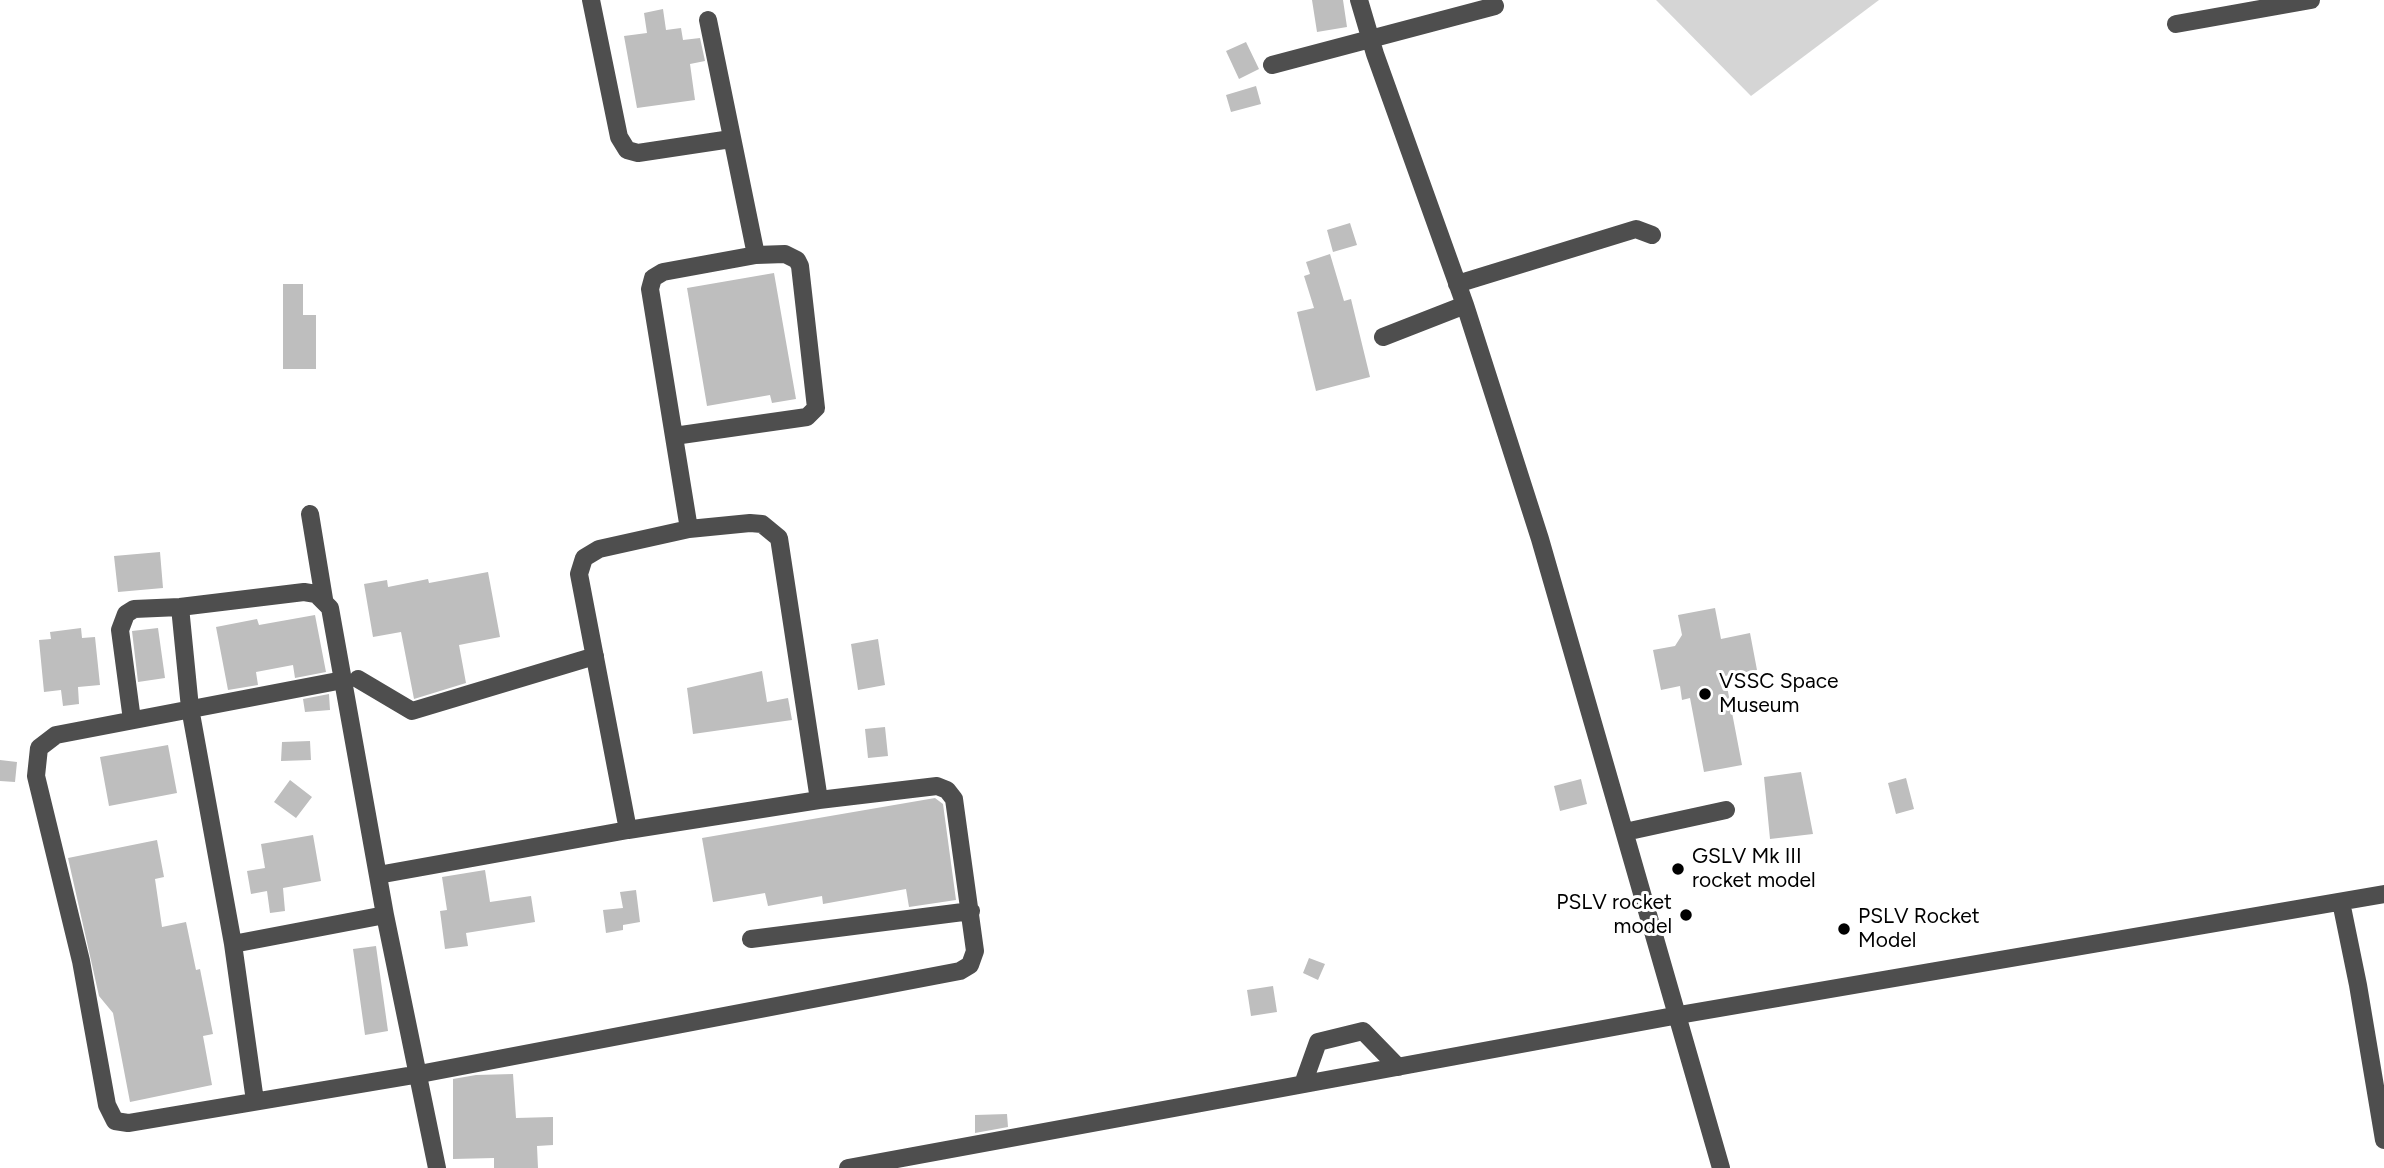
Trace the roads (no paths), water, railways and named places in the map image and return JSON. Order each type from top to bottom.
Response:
[{"type":"street","points":[[591,0],[619,137],[627,150],[638,153],[730,139]]},
{"type":"street","points":[[1359,0],[1465,305],[1539,539],[1679,1015],[1721,1168]]},
{"type":"street","points":[[2176,24],[2311,0]]},
{"type":"street","points":[[1272,65],[1495,6]]},
{"type":"street","points":[[708,20],[755,255]]},
{"type":"street","points":[[1457,284],[1636,229],[1651,235]]},
{"type":"street","points":[[674,436],[807,417],[816,408],[800,266],[797,260],[785,254],[755,255],[663,272],[650,283],[688,529]]},
{"type":"street","points":[[1383,337],[1465,305]]},
{"type":"street","points":[[310,514],[324,599]]},
{"type":"street","points":[[628,830],[579,575],[584,558],[599,549],[688,529],[762,524],[779,538],[819,800]]},
{"type":"street","points":[[132,720],[122,621],[134,609],[180,607],[304,592],[324,599],[330,608],[351,680],[385,915],[437,1168]]},
{"type":"street","points":[[180,607],[190,708],[233,944],[255,1101]]},
{"type":"street","points":[[378,875],[628,830],[819,800],[937,786],[947,790],[954,799],[975,951],[970,965],[960,971],[419,1074],[128,1123],[120,1123],[110,1115],[81,961],[36,766],[39,748],[55,735],[351,680],[412,711],[595,656]]},
{"type":"street","points":[[1625,832],[1726,810]]},
{"type":"street","points":[[848,1168],[1679,1015],[2384,894]]},
{"type":"street","points":[[2341,902],[2384,1140]]},
{"type":"street","points":[[751,939],[971,911]]},
{"type":"street","points":[[233,944],[385,915]]},
{"type":"street","points":[[1303,1084],[1318,1042],[1363,1031],[1398,1067]]},
{"type":"place","name":"VSSC Space Museum","points":[[1705,694]]},
{"type":"place","name":"GSLV Mk III rocket model","points":[[1678,869]]},
{"type":"place","name":"PSLV rocket model","points":[[1686,915]]},
{"type":"place","name":"PSLV Rocket Model","points":[[1844,929]]}]
